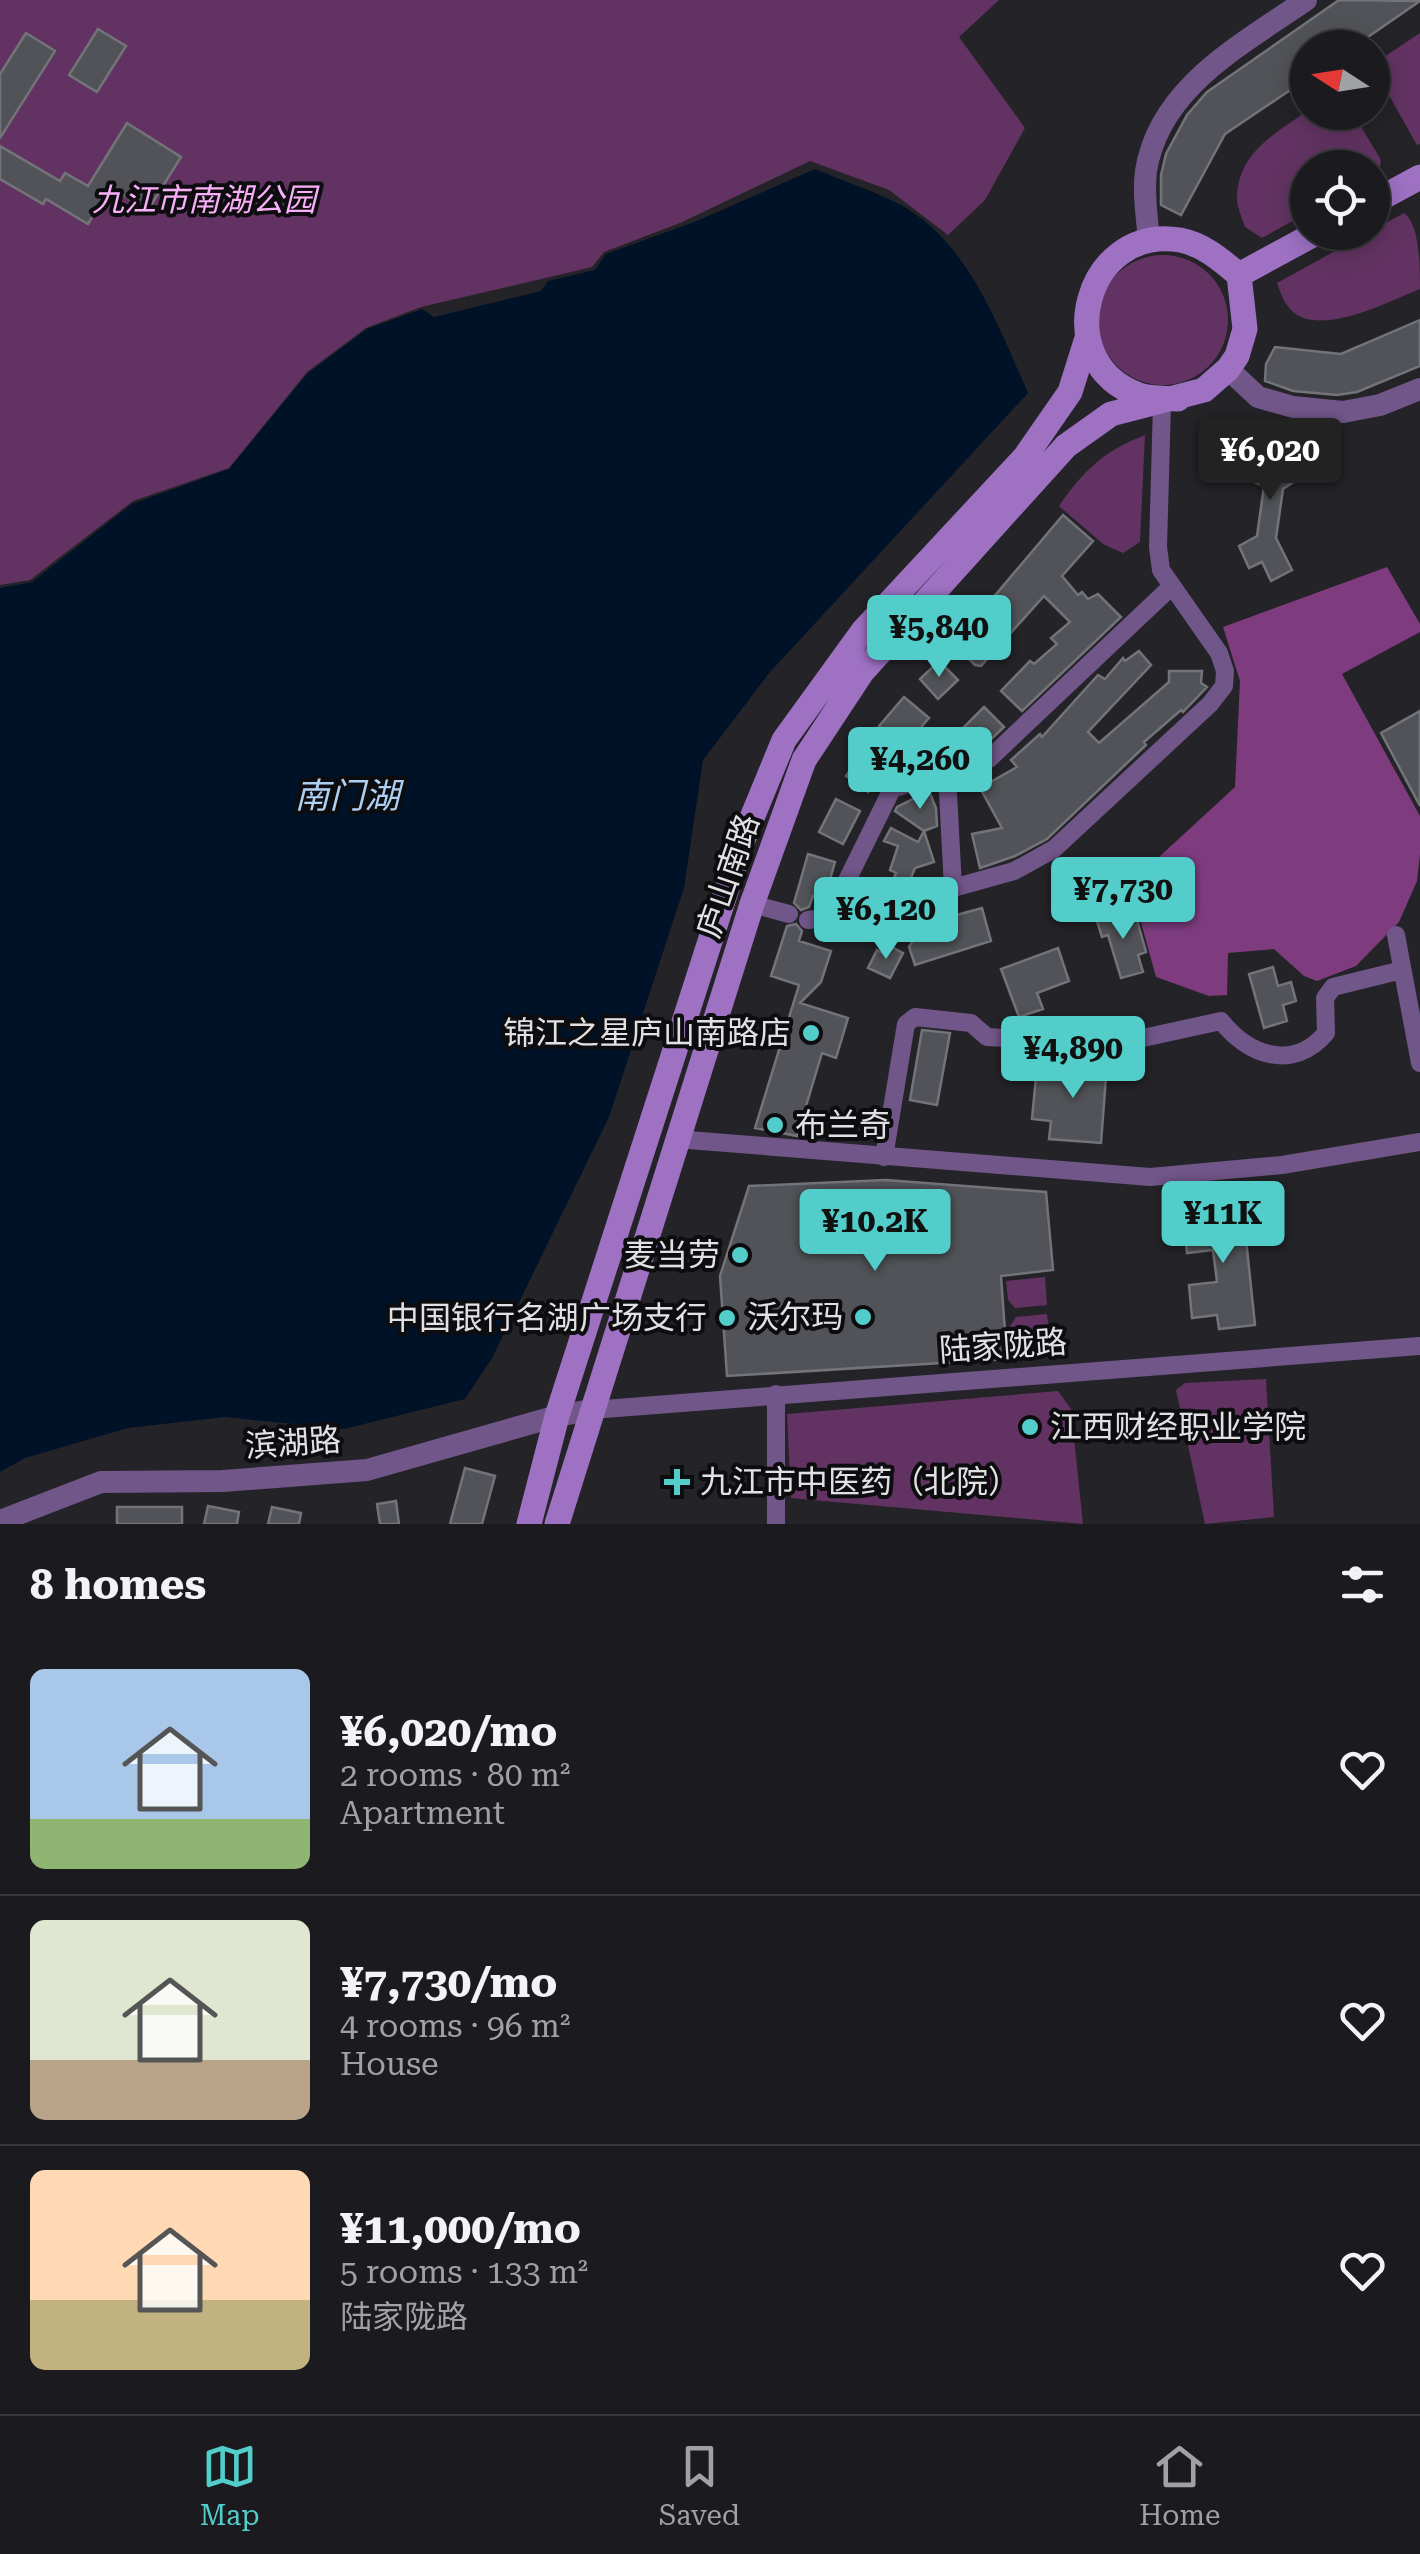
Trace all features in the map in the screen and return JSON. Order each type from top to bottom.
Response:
[{"type":"main road","points":[[1390,193],[1420,177]]},
{"type":"main road","points":[[1150,240],[1181,240],[1212,253],[1239,276],[1245,329],[1237,356],[1204,390],[1170,401],[1140,396],[1113,380],[1100,366],[1085,319],[1094,281],[1116,256],[1150,240]]},
{"type":"main road","points":[[1239,276],[1290,248]]},
{"type":"main road","name":"庐山南路","points":[[529,1524],[557,1416],[742,842],[784,740],[863,631],[1025,457],[1070,392],[1088,338]]},
{"type":"main road","name":"庐山南路","points":[[557,1524],[676,1139],[752,904],[804,760],[862,672],[1066,446],[1111,414],[1170,401]]},
{"type":"street","points":[[1150,240],[1144,196],[1146,170],[1153,144],[1178,100],[1208,69],[1306,0]]},
{"type":"street","points":[[1228,369],[1258,398],[1293,407],[1343,412],[1380,405],[1420,390]]},
{"type":"street","points":[[906,928],[924,898],[1014,871],[1054,849],[1210,704],[1224,686],[1225,672],[1219,653],[1161,570],[1158,547],[1170,401]]},
{"type":"street","points":[[808,920],[829,917],[892,790],[912,780],[947,774],[989,759],[1172,586]]},
{"type":"street","points":[[947,774],[953,888]]},
{"type":"street","points":[[752,904],[789,914]]},
{"type":"street","points":[[1396,935],[1420,1063]]},
{"type":"street","points":[[884,1157],[906,1024],[915,1017],[971,1022],[988,1037],[1120,1043],[1221,1021],[1250,1049],[1285,1054],[1302,1051],[1326,1033],[1324,998],[1332,987],[1402,970]]},
{"type":"street","points":[[676,1139],[1150,1177],[1282,1166],[1420,1142]]},
{"type":"street","name":"陆家陇路","points":[[591,1410],[1420,1346]]},
{"type":"street","points":[[776,1394],[776,1524]]},
{"type":"street","name":"滨湖路","points":[[0,1521],[101,1482],[223,1481],[367,1470],[557,1416],[591,1410]]},
{"type":"green space","name":"九江市南湖公园","points":[[0,0],[999,0],[959,37],[1025,128],[985,200],[948,235],[889,190],[810,161],[680,223],[604,252],[592,267],[421,307],[366,328],[307,372],[229,468],[133,501],[30,580],[0,585]]},
{"type":"green space","points":[[1420,33],[1417,145],[1390,97],[1390,53]]},
{"type":"green space","points":[[1290,123],[1290,130],[1363,130],[1375,150],[1290,150],[1290,222],[1262,238],[1245,227],[1237,200],[1244,167],[1272,136]]},
{"type":"green space","points":[[1404,213],[1413,227],[1420,289],[1332,320],[1299,316],[1287,305],[1277,283],[1337,250],[1390,250],[1390,221]]},
{"type":"green space","points":[[1163,255],[1188,260],[1209,274],[1223,295],[1228,320],[1223,345],[1209,366],[1188,380],[1163,385],[1138,380],[1117,366],[1103,345],[1098,320],[1103,295],[1117,274],[1138,260]]},
{"type":"green space","points":[[1145,435],[1140,542],[1123,553],[1103,544],[1059,506],[1096,463]]},
{"type":"green space","points":[[1045,1277],[1047,1305],[1015,1308],[1008,1300],[1006,1281]]},
{"type":"green space","points":[[1047,1314],[1050,1344],[1012,1348],[1010,1326],[1016,1317]]},
{"type":"green space","points":[[1266,1379],[1274,1517],[1205,1524],[1176,1390],[1185,1383]]},
{"type":"green space","points":[[1058,1391],[1071,1409],[1083,1524],[791,1498],[787,1414]]},
{"type":"shaded area","points":[[1387,567],[1420,624],[1420,632],[1342,674],[1420,816],[1417,881],[1399,922],[1356,966],[1317,981],[1304,976],[1274,949],[1228,953],[1227,995],[1209,996],[1156,977],[1140,919],[1093,909],[1146,869],[1235,787],[1240,681],[1223,627]]},
{"type":"water","name":"南门湖","points":[[815,169],[901,205],[945,241],[979,288],[1028,393],[770,672],[703,760],[684,888],[609,1117],[492,1358],[465,1399],[344,1429],[225,1417],[128,1428],[25,1458],[0,1472],[0,588],[32,582],[132,504],[229,469],[308,373],[367,329],[422,309],[434,317],[541,291],[548,281],[595,270],[606,254],[697,221]]},
{"type":"building","points":[[1339,0],[1420,1],[1378,30],[1296,30]]},
{"type":"building","points":[[98,29],[126,46],[97,92],[69,75]]},
{"type":"building","points":[[26,33],[55,51],[0,138],[0,74]]},
{"type":"building","points":[[1290,34],[1290,90],[1225,134],[1181,215],[1161,205],[1161,175],[1166,154],[1187,115],[1207,92]]},
{"type":"building","points":[[127,123],[181,157],[148,210],[110,187],[88,224],[46,199],[43,204],[0,179],[0,146],[60,181],[65,173],[88,186]]},
{"type":"building","points":[[1420,320],[1420,366],[1357,392],[1337,395],[1293,391],[1265,381],[1266,364],[1275,347],[1341,354]]},
{"type":"building","points":[[1254,444],[1271,447],[1282,457],[1297,449],[1312,470],[1283,489],[1276,538],[1292,570],[1271,581],[1262,562],[1249,568],[1239,546],[1257,536],[1264,486],[1245,478],[1239,466],[1243,451]]},
{"type":"building","points":[[1063,515],[1093,541],[1062,576],[1078,595],[1082,592],[1088,599],[1098,594],[1121,617],[1022,711],[1001,691],[1030,661],[1034,664],[1057,644],[1051,638],[1070,622],[1044,596],[981,666],[975,665],[954,644]]},
{"type":"building","points":[[1139,651],[1151,665],[1088,732],[1099,743],[1169,682],[1169,671],[1202,671],[1201,683],[1207,687],[1183,712],[1144,742],[1146,745],[1047,839],[980,868],[972,834],[1002,828],[980,788],[1017,767],[1011,760],[1040,734],[1042,737],[1098,675],[1105,679],[1123,658],[1125,661]]},
{"type":"building","points":[[939,661],[958,680],[938,699],[920,679]]},
{"type":"building","points":[[904,697],[929,718],[904,747],[879,726]]},
{"type":"building","points":[[984,707],[1004,727],[983,747],[964,727]]},
{"type":"building","points":[[1420,711],[1420,806],[1381,733]]},
{"type":"building","points":[[867,745],[890,761],[868,792],[846,776]]},
{"type":"building","points":[[929,791],[936,808],[937,826],[924,831],[895,811]]},
{"type":"building","points":[[836,799],[860,811],[843,844],[819,832]]},
{"type":"building","points":[[891,828],[918,842],[924,831],[934,862],[915,868],[908,885],[901,883],[891,924],[867,918],[875,886],[884,889],[887,878],[893,880],[896,873],[890,870],[898,846],[884,841]]},
{"type":"building","points":[[808,854],[835,862],[824,900],[813,896],[809,907],[801,910],[794,903]]},
{"type":"building","points":[[982,908],[991,941],[915,965],[909,947],[920,928]]},
{"type":"building","points":[[1094,912],[1137,920],[1146,952],[1138,955],[1143,972],[1121,978],[1108,935],[1102,937]]},
{"type":"building","points":[[796,924],[802,931],[799,941],[831,951],[821,982],[800,1003],[848,1018],[836,1058],[822,1053],[797,1136],[755,1128],[799,985],[771,976],[787,926]]},
{"type":"building","points":[[888,945],[903,953],[890,978],[868,968],[877,950],[884,954]]},
{"type":"building","points":[[1058,948],[1069,981],[1037,993],[1043,1009],[1019,1017],[1001,969]]},
{"type":"building","points":[[1273,967],[1278,986],[1291,982],[1296,1001],[1283,1005],[1287,1021],[1264,1028],[1249,974]]},
{"type":"building","points":[[922,1030],[950,1033],[937,1105],[910,1100]]},
{"type":"building","points":[[1056,1060],[1107,1064],[1101,1143],[1049,1139],[1051,1121],[1032,1119],[1036,1077],[1054,1078]]},
{"type":"building","name":"沃尔玛","points":[[886,1180],[1046,1192],[1053,1270],[1001,1276],[1007,1359],[727,1376],[720,1276],[749,1186]]},
{"type":"building","points":[[1242,1201],[1255,1325],[1219,1329],[1217,1315],[1192,1318],[1189,1285],[1217,1282],[1213,1250],[1187,1253],[1184,1219],[1212,1216],[1210,1204]]},
{"type":"building","points":[[465,1468],[495,1476],[482,1524],[450,1524]]},
{"type":"building","points":[[396,1501],[399,1524],[380,1524],[377,1504]]},
{"type":"building","points":[[208,1506],[239,1512],[237,1524],[204,1524]]},
{"type":"building","points":[[117,1507],[182,1507],[182,1524],[117,1524]]},
{"type":"building","points":[[272,1507],[301,1513],[299,1524],[268,1524]]},
{"type":"place","name":"锦江之星庐山南路店","points":[[811,1033]]},
{"type":"place","name":"布兰奇","points":[[775,1125]]},
{"type":"place","name":"麦当劳","points":[[740,1255]]},
{"type":"place","name":"沃尔玛","points":[[863,1317]]},
{"type":"place","name":"中国银行名湖广场支行","points":[[727,1318]]},
{"type":"place","name":"江西财经职业学院","points":[[1030,1427]]},
{"type":"place","name":"九江市中医药（北院）","points":[[677,1482]]}]
